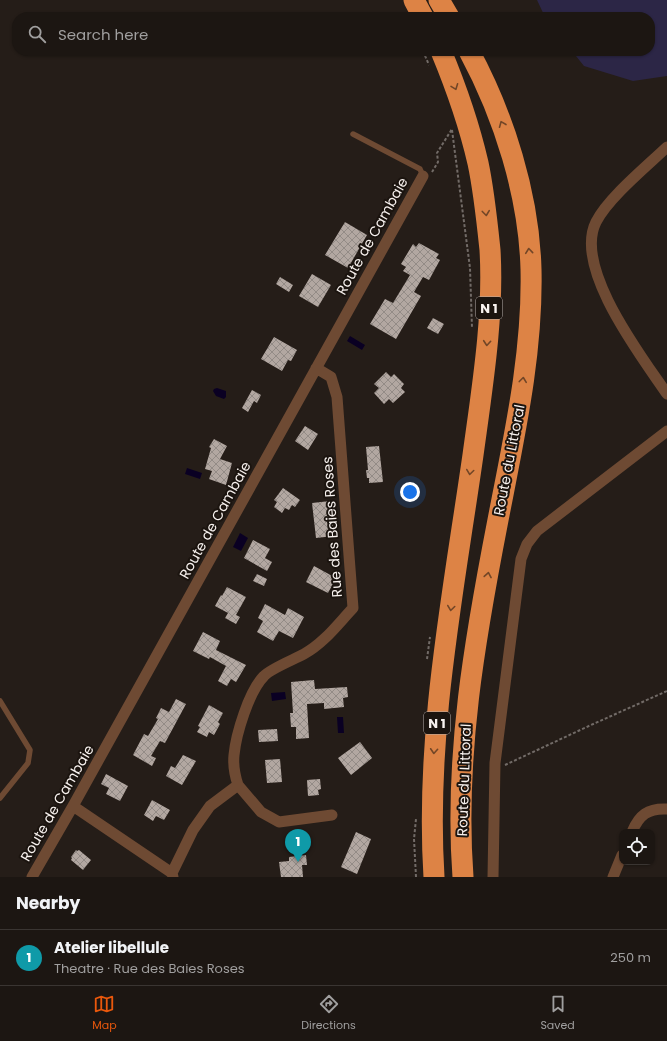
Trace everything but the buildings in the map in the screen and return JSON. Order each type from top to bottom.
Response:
[{"type":"highway","points":[[414,0],[420,12]]},
{"type":"highway","points":[[439,0],[446,12]]},
{"type":"highway","name":"Route du Littoral","points":[[463,877],[461,781],[464,738],[477,637],[520,403],[530,324],[531,268],[525,214],[518,178],[506,134],[472,56]]},
{"type":"highway","name":"N 1","points":[[434,877],[432,836],[434,748],[456,570],[484,373],[489,309],[490,252],[478,164],[457,90],[435,59]]},
{"type":"street","points":[[667,147],[620,192],[603,211],[596,223],[592,236],[592,255],[598,278],[618,320],[667,394]]},
{"type":"street","name":"Route de Cambaie","points":[[32,877],[73,806],[423,176]]},
{"type":"street","name":"Rue des Baies Roses","points":[[316,368],[331,377],[338,397],[353,608],[332,632],[306,653],[264,675],[250,695],[234,755],[235,774],[238,785],[260,812],[280,822],[332,815]]},
{"type":"street","points":[[493,877],[495,770],[521,559],[527,544],[538,531],[667,431]]},
{"type":"street","points":[[73,806],[173,875],[193,830],[210,806],[238,785]]},
{"type":"street","points":[[633,829],[636,821],[644,813],[660,808],[667,809]]},
{"type":"street","points":[[613,877],[619,862]]},
{"type":"lane","points":[[353,134],[420,169],[423,176]]},
{"type":"lane","points":[[0,701],[30,750],[28,763],[0,798]]},
{"type":"path","points":[[450,123],[470,268],[472,335]]},
{"type":"path","points":[[423,176],[431,174],[438,162],[438,154],[452,129]]},
{"type":"path","points":[[427,659],[430,635]]},
{"type":"path","points":[[495,770],[590,724],[667,691]]},
{"type":"path","points":[[416,816],[414,839],[416,877]]},
{"type":"shaded area","points":[[537,0],[667,0],[667,76],[633,81],[584,66],[576,56],[655,56],[655,12],[543,12]]},
{"type":"shaded area","points":[[350,336],[365,345],[362,350],[347,341]]},
{"type":"shaded area","points":[[217,388],[226,391],[226,397],[224,399],[216,396],[213,391]]},
{"type":"shaded area","points":[[187,468],[202,473],[200,479],[185,474]]},
{"type":"shaded area","points":[[240,533],[248,538],[241,551],[233,547]]},
{"type":"shaded area","points":[[285,692],[286,699],[272,701],[271,693]]},
{"type":"shaded area","points":[[337,717],[343,717],[344,733],[338,733]]},
{"type":"place","name":"Atelier libellule","points":[[298,862]]}]
